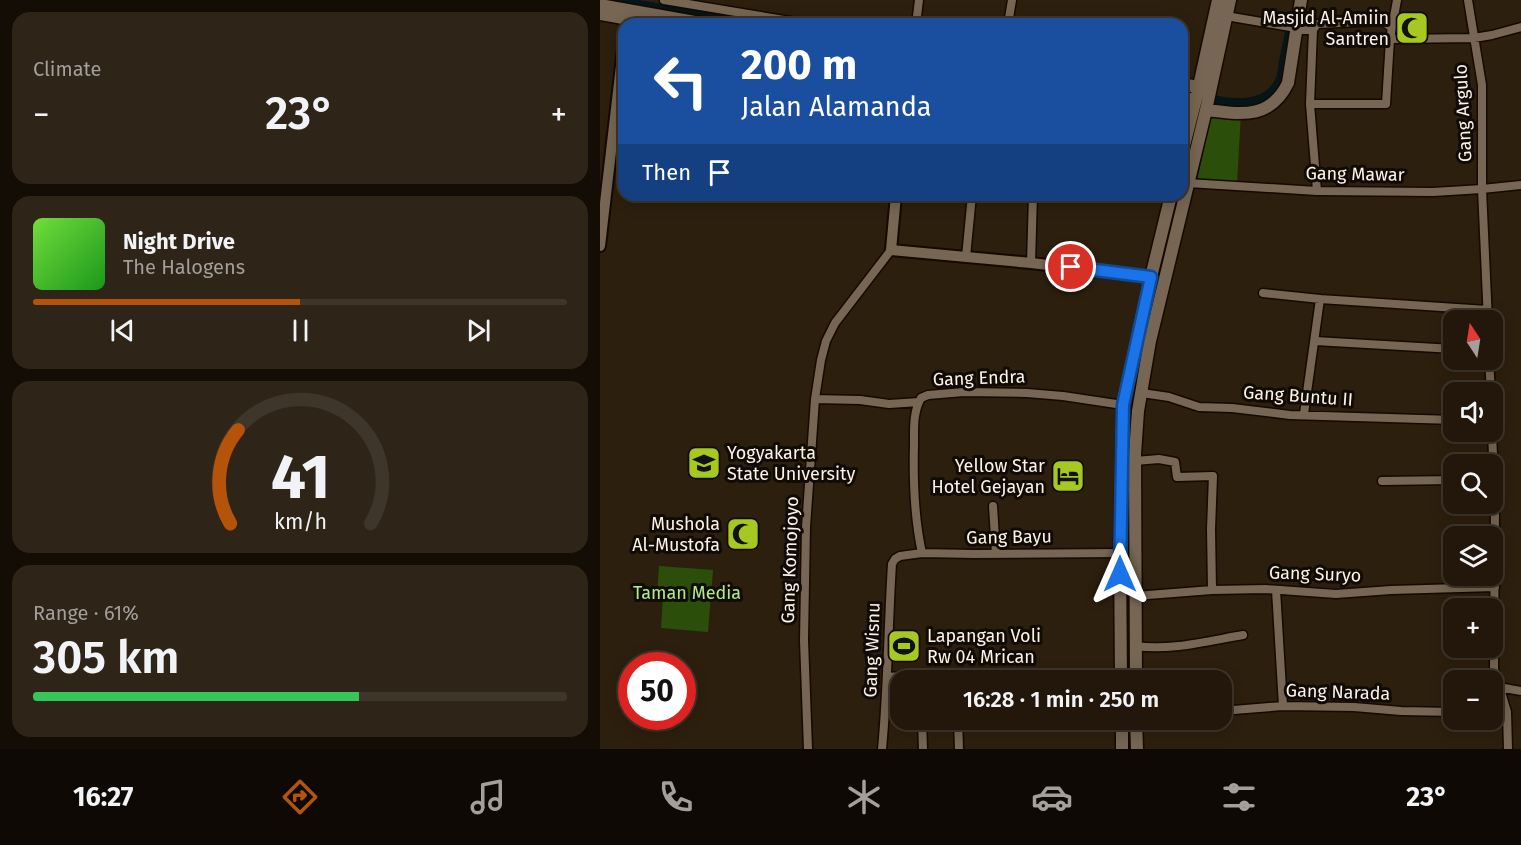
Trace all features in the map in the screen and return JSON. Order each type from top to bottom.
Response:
[{"type":"main road","points":[[1188,183],[1203,105],[1218,0]]},
{"type":"main road","points":[[1205,88],[1230,0]]},
{"type":"main road","points":[[1188,100],[1240,113],[1258,111],[1275,103],[1283,94],[1288,83],[1293,28],[1301,0]]},
{"type":"main road","points":[[600,5],[669,18]]},
{"type":"main road","points":[[600,14],[632,12]]},
{"type":"main road","points":[[1188,85],[1205,88]]},
{"type":"main road","points":[[1188,139],[1203,105]]},
{"type":"main road","points":[[1121,670],[1120,553],[1123,405],[1170,201]]},
{"type":"main road","points":[[1136,670],[1135,457],[1138,411],[1150,342],[1184,201]]},
{"type":"main road","points":[[1122,454],[1135,457]]},
{"type":"main road","points":[[1122,730],[1122,749]]},
{"type":"main road","points":[[1136,730],[1137,749]]},
{"type":"street","points":[[664,0],[772,18]]},
{"type":"street","points":[[917,18],[919,0]]},
{"type":"street","points":[[1009,18],[1012,0]]},
{"type":"street","points":[[1310,104],[1386,104],[1390,39],[1397,0]]},
{"type":"street","name":"Gang Argulo","points":[[1468,0],[1482,85],[1482,189],[1487,310]]},
{"type":"street","points":[[1226,16],[1313,30]]},
{"type":"street","points":[[1317,191],[1310,104],[1313,30],[1317,24],[1340,22],[1383,21],[1392,28]]},
{"type":"street","points":[[1390,39],[1474,38],[1521,27]]},
{"type":"street","points":[[600,246],[618,92]]},
{"type":"street","name":"Gang Mawar","points":[[1188,183],[1317,191],[1433,192],[1521,185]]},
{"type":"street","points":[[895,201],[891,250],[1031,263],[1165,280]]},
{"type":"street","points":[[966,257],[971,201]]},
{"type":"street","points":[[1031,263],[1033,201]]},
{"type":"street","name":"Gang Komojoyo","points":[[808,749],[804,640],[806,527],[820,360],[835,323],[891,250]]},
{"type":"street","points":[[1263,294],[1487,310]]},
{"type":"street","points":[[1304,414],[1320,299]]},
{"type":"street","points":[[1314,341],[1443,348]]},
{"type":"street","name":"Gang Endra","points":[[922,553],[913,484],[914,423],[921,398],[927,395],[998,391],[1063,396],[1123,405]]},
{"type":"street","name":"Gang Buntu II","points":[[1142,393],[1169,397],[1199,407],[1232,408],[1290,415],[1443,420]]},
{"type":"street","points":[[815,399],[860,400],[889,404],[919,402]]},
{"type":"street","points":[[1135,457],[1174,462],[1177,477],[1213,476],[1212,590]]},
{"type":"street","points":[[1382,481],[1443,480]]},
{"type":"street","points":[[993,506],[996,554]]},
{"type":"street","name":"Gang Bayu","points":[[900,556],[922,553],[1120,553]]},
{"type":"street","name":"Gang Wisnu","points":[[882,749],[892,564],[900,556]]},
{"type":"street","points":[[1494,670],[1495,586]]},
{"type":"street","name":"Gang Suryo","points":[[1135,596],[1212,590],[1276,590],[1335,594],[1495,586]]},
{"type":"street","points":[[1276,590],[1283,706]]},
{"type":"street","points":[[1135,646],[1167,647],[1243,635]]},
{"type":"street","points":[[1503,688],[1521,691]]},
{"type":"street","points":[[1508,749],[1507,712],[1504,699],[1521,691]]},
{"type":"street","name":"Gang Narada","points":[[1232,710],[1283,706],[1443,712]]},
{"type":"street","points":[[922,730],[923,749]]},
{"type":"street","points":[[958,730],[959,749]]},
{"type":"green space","points":[[1213,106],[1241,112],[1237,184],[1197,181]]},
{"type":"green space","name":"Taman Media","points":[[659,566],[713,570],[708,632],[661,628],[663,598],[657,597]]},
{"type":"green space","name":"Lapangan Voli Rw 04 Mrican","points":[[897,632],[913,632],[912,660],[896,660]]},
{"type":"waterway","points":[[606,0],[722,18]]},
{"type":"waterway","points":[[1203,97],[1224,102],[1247,103],[1267,96],[1275,89],[1281,79],[1292,19]]},
{"type":"place","name":"Masjid Al-Amiin Santren","points":[[1412,28]]},
{"type":"place","name":"Yogyakarta State University","points":[[704,463]]},
{"type":"place","name":"Yellow Star Hotel Gejayan","points":[[1068,476]]},
{"type":"place","name":"Mushola Al-Mustofa","points":[[743,534]]},
{"type":"place","name":"Lapangan Voli Rw 04 Mrican","points":[[904,646]]},
{"type":"route","points":[[1071,267],[1151,277],[1123,405],[1120,574]]}]
